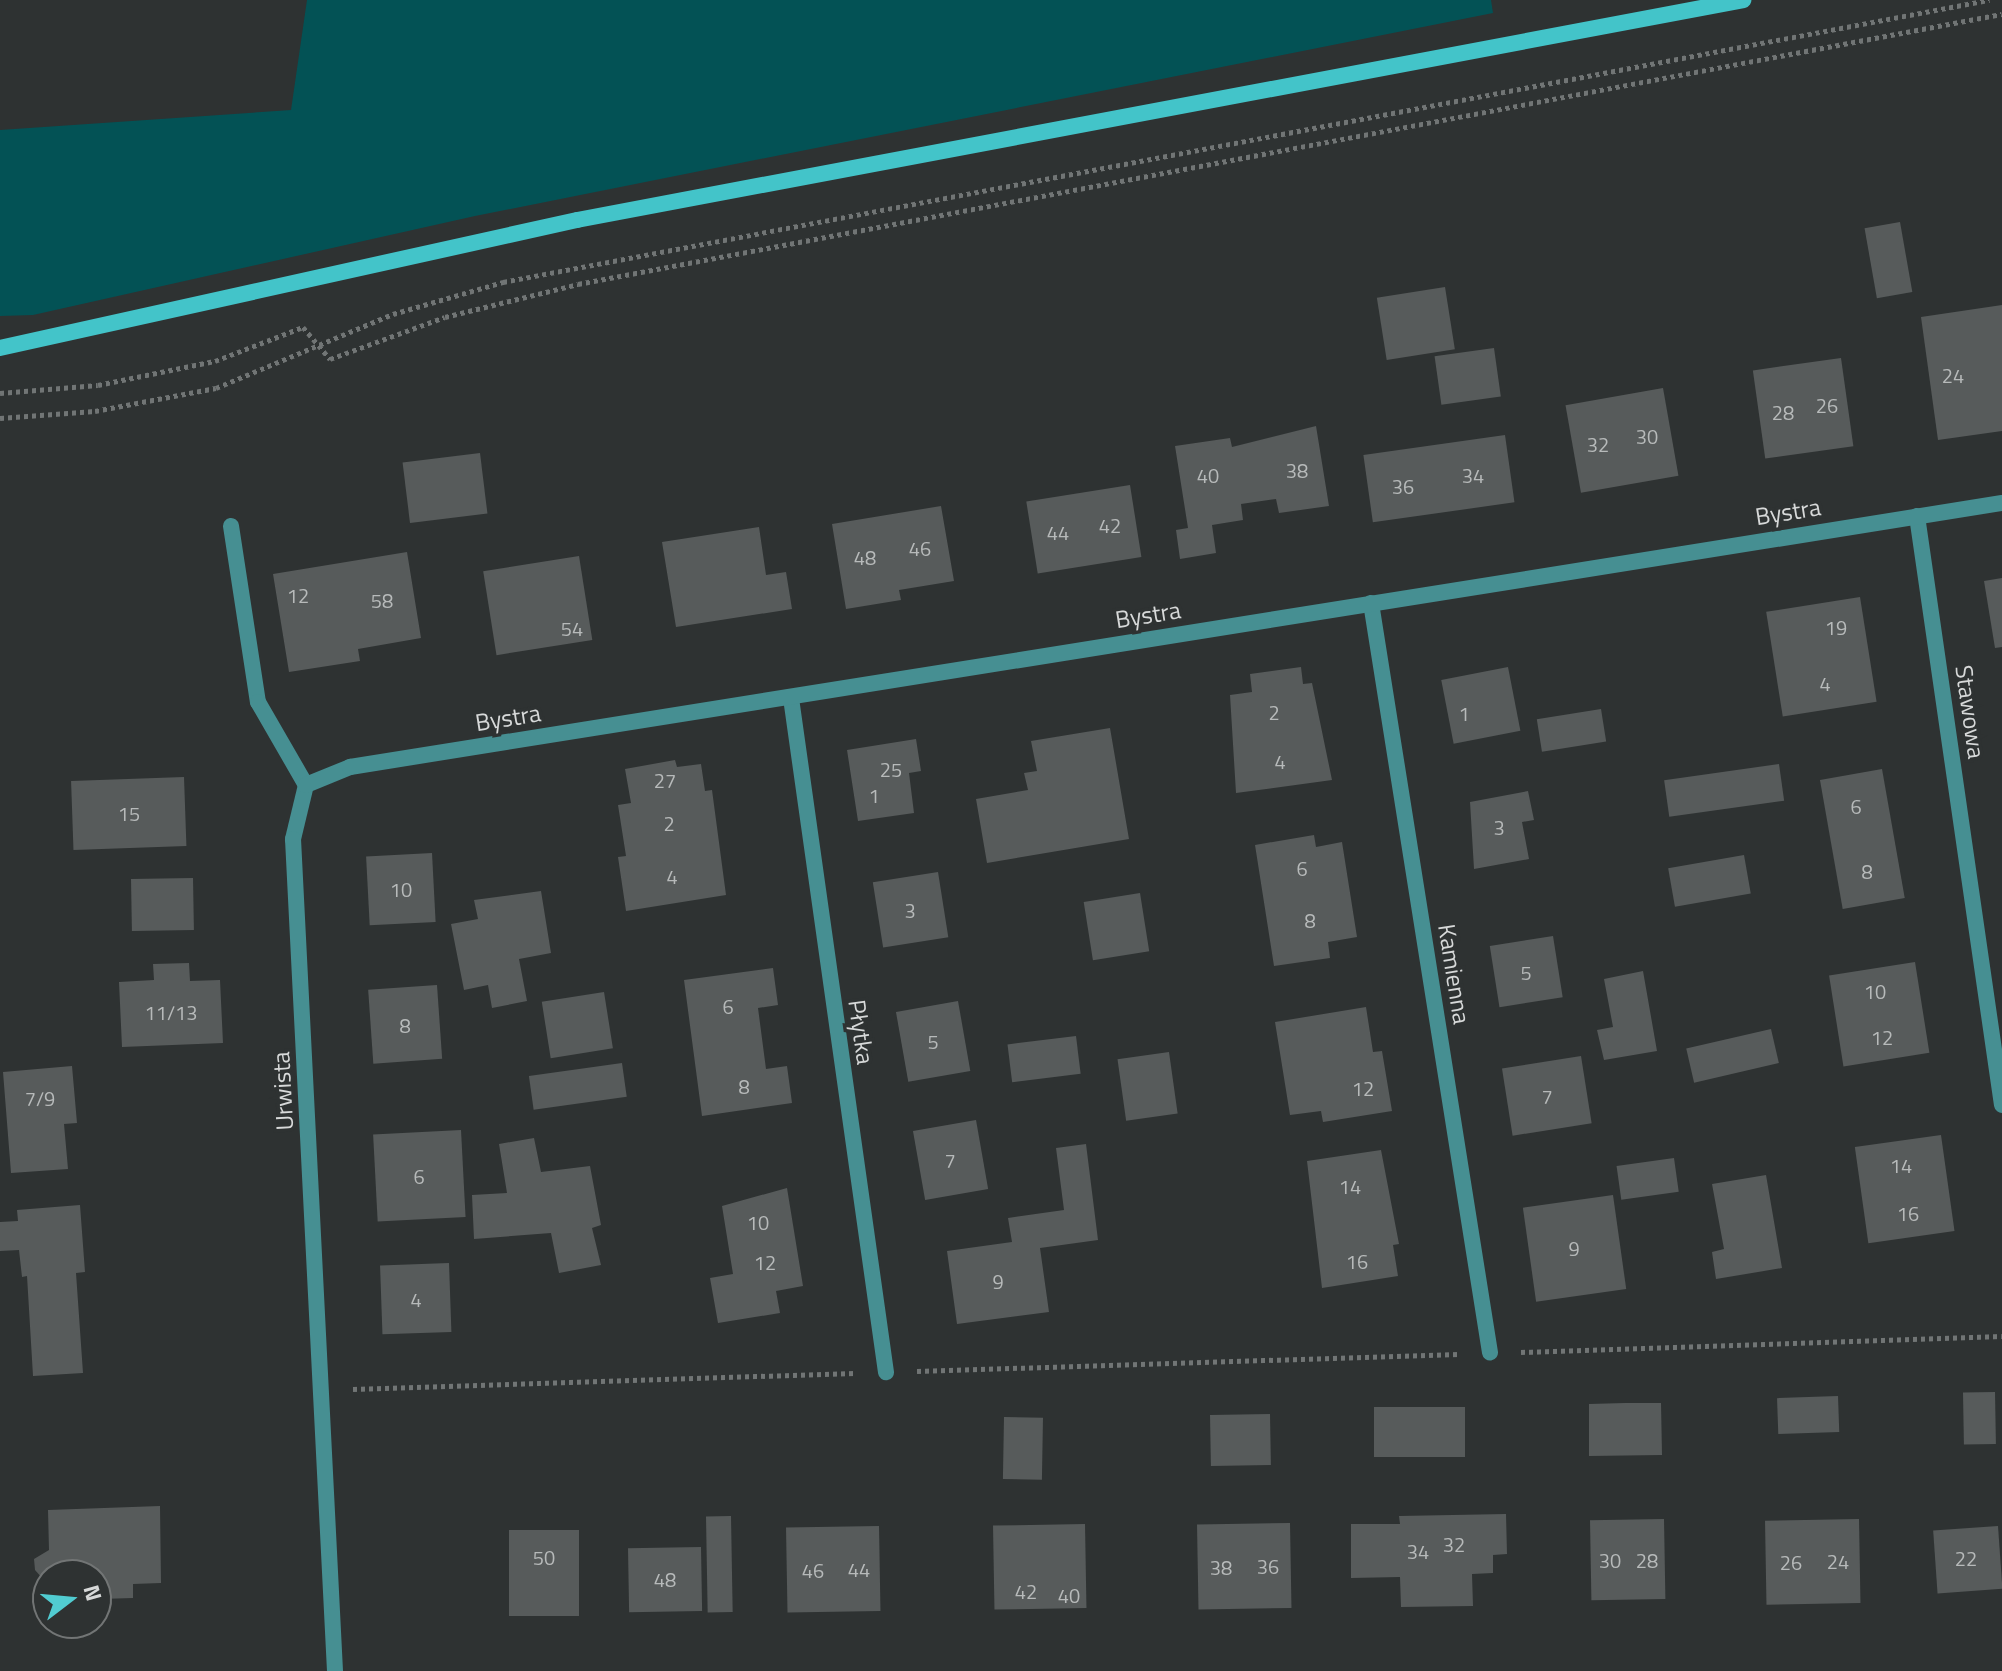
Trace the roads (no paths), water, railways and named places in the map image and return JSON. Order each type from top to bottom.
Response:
[{"type":"street","points":[[0,348],[577,220],[1743,0]]},
{"type":"street","points":[[0,340],[40,340]]},
{"type":"street","name":"Bystra","points":[[306,785],[350,767],[2002,503]]},
{"type":"street","name":"Stawowa","points":[[1917,516],[2002,1105]]},
{"type":"street","points":[[231,526],[258,702],[306,785]]},
{"type":"street","name":"Kamienna","points":[[1371,603],[1490,1353]]},
{"type":"street","name":"Płytka","points":[[791,698],[886,1372]]},
{"type":"street","name":"Urwista","points":[[306,785],[293,839],[324,1390],[335,1671]]}]
